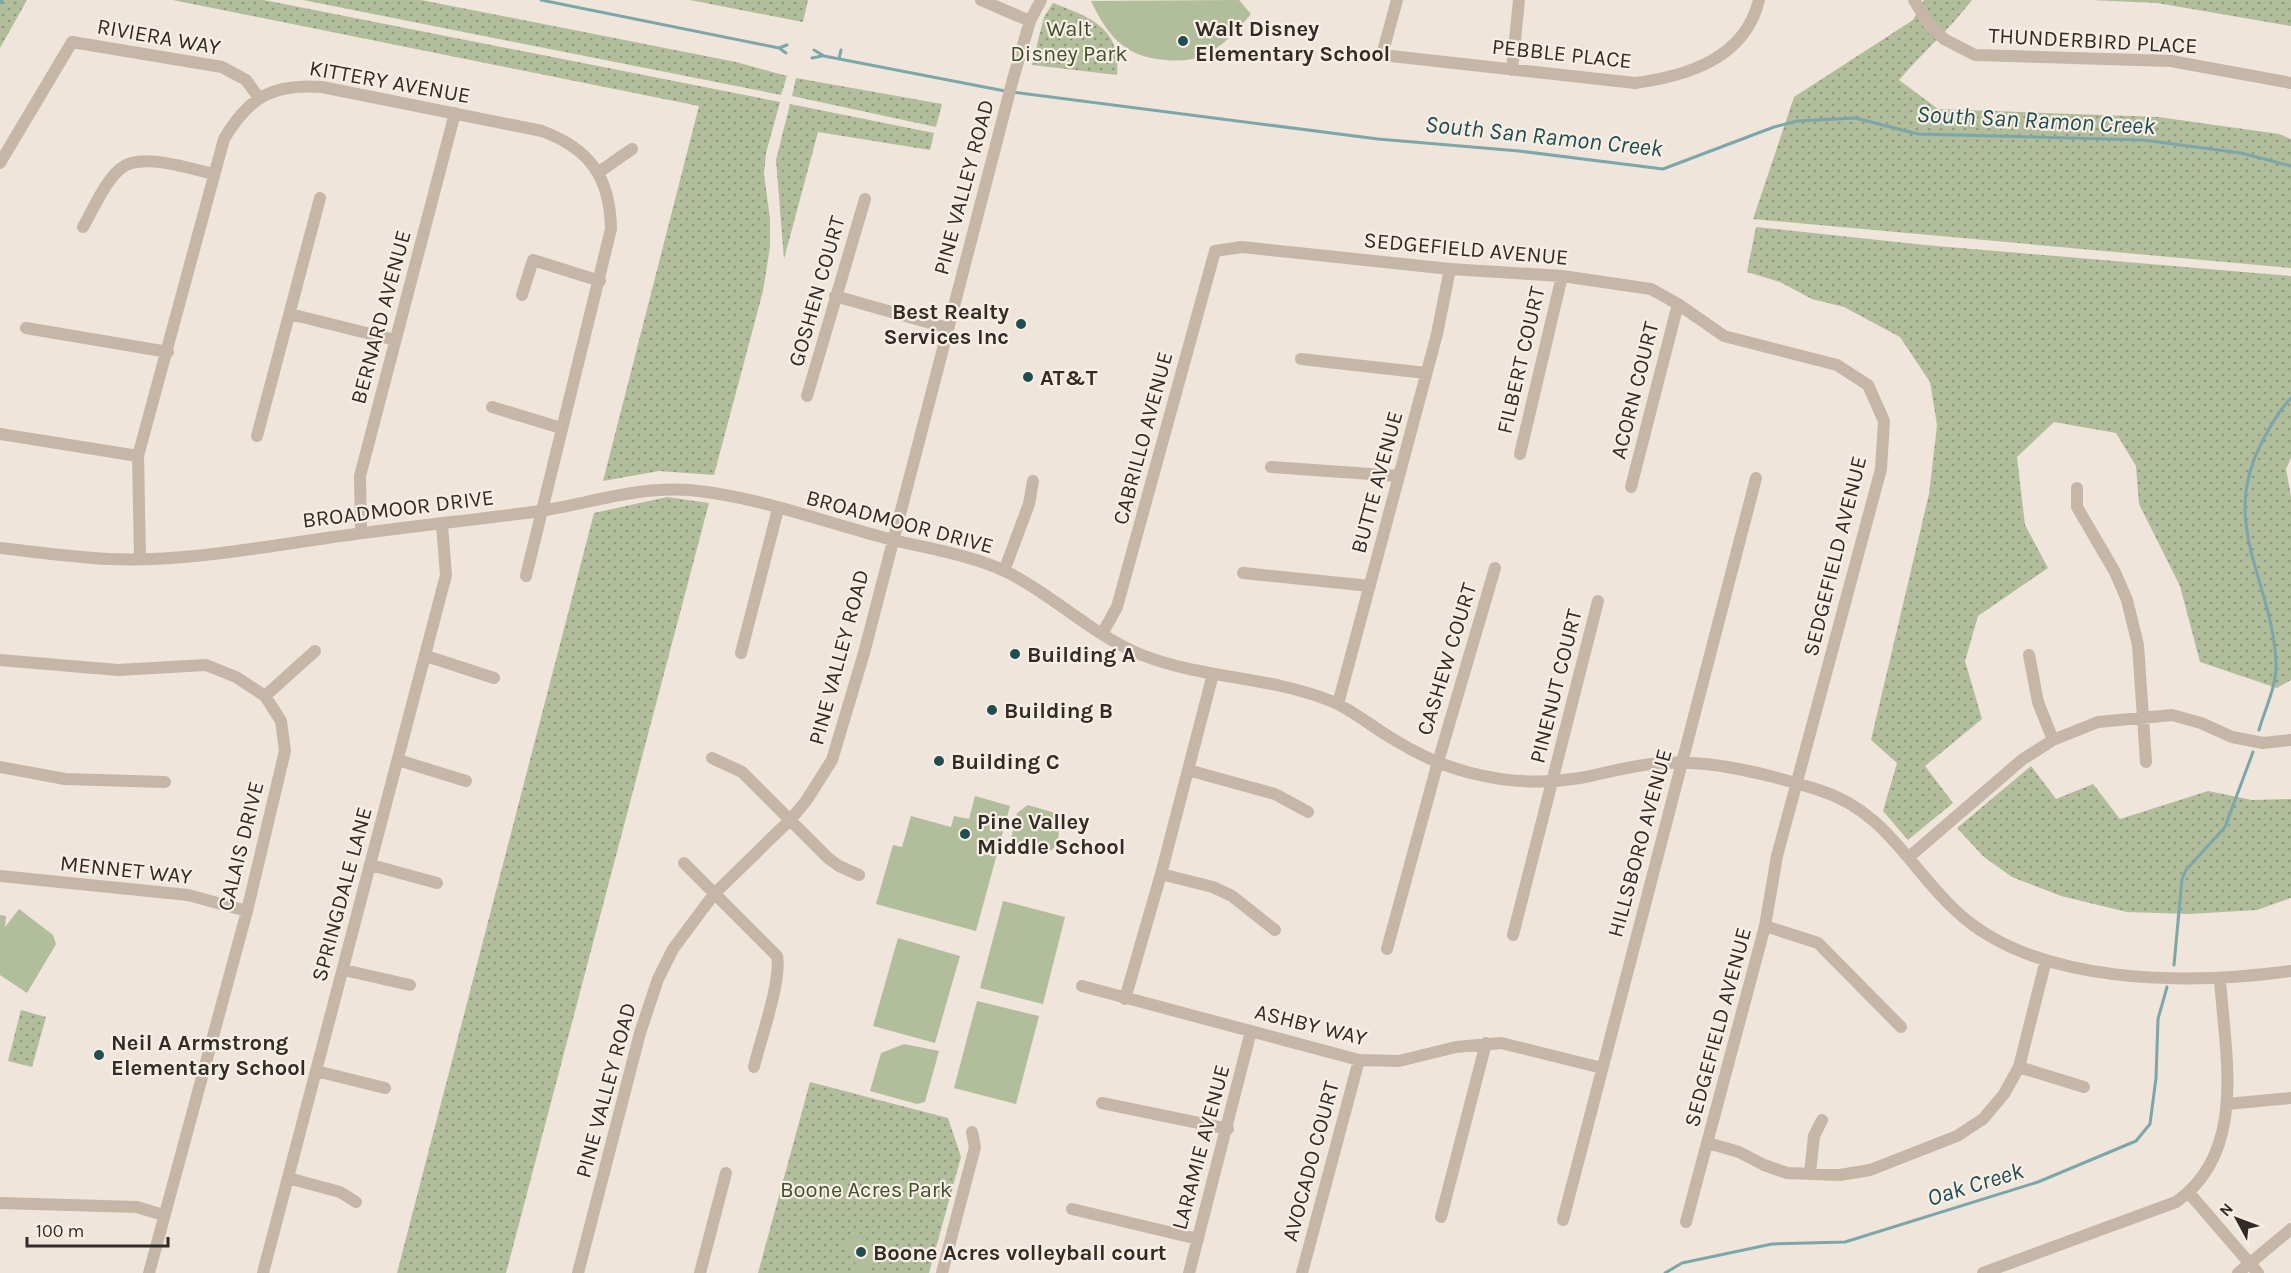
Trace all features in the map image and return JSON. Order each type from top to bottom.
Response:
[{"type":"street","points":[[981,0],[1030,21]]},
{"type":"street","name":"PINE VALLEY ROAD","points":[[578,1273],[640,1034],[658,979],[684,933],[714,894],[792,819],[832,760],[864,653],[1007,100],[1030,21],[1041,0]]},
{"type":"street","name":"PEBBLE PLACE","points":[[1397,0],[1382,55],[1635,83],[1663,80],[1719,57],[1738,42],[1754,18],[1759,0]]},
{"type":"street","points":[[1512,70],[1519,0]]},
{"type":"street","name":"THUNDERBIRD PLACE","points":[[1914,0],[1930,26],[1944,39],[1975,55],[2171,61],[2291,83]]},
{"type":"street","name":"RIVIERA WAY","points":[[0,163],[72,42],[222,67],[246,80],[258,98]]},
{"type":"street","name":"KITTERY AVENUE","points":[[140,558],[138,456],[224,139],[244,109],[258,98],[276,90],[297,85],[322,87],[542,131],[562,139],[583,154],[599,172],[611,209],[611,229],[526,576]]},
{"type":"street","name":"BERNARD AVENUE","points":[[362,533],[360,476],[455,113]]},
{"type":"street","points":[[599,172],[632,149]]},
{"type":"street","points":[[83,227],[111,180],[121,168],[133,161],[146,160],[214,174]]},
{"type":"street","points":[[257,436],[320,198]]},
{"type":"street","name":"GOSHEN COURT","points":[[807,396],[865,198]]},
{"type":"street","name":"SEDGEFIELD AVENUE","points":[[1215,251],[1242,247],[1450,269],[1562,276],[1651,289],[1678,304],[1724,336],[1837,365],[1868,385],[1884,421],[1881,469],[1777,856],[1765,926],[1686,1222]]},
{"type":"street","name":"CABRILLO AVENUE","points":[[1102,634],[1118,607],[1215,251]]},
{"type":"street","points":[[522,295],[533,260],[600,281]]},
{"type":"street","name":"BUTTE AVENUE","points":[[1338,704],[1426,373],[1450,269]]},
{"type":"street","name":"FILBERT COURT","points":[[1520,454],[1562,276]]},
{"type":"street","points":[[835,296],[948,328]]},
{"type":"street","name":"ACORN COURT","points":[[1631,487],[1678,304]]},
{"type":"street","points":[[290,314],[395,340]]},
{"type":"street","points":[[26,328],[168,352]]},
{"type":"street","points":[[1301,359],[1426,373]]},
{"type":"street","points":[[492,407],[561,428]]},
{"type":"street","points":[[0,434],[138,456]]},
{"type":"street","points":[[1271,467],[1399,476]]},
{"type":"street","name":"HILLSBORO AVENUE","points":[[1563,1220],[1756,478]]},
{"type":"street","points":[[1004,570],[1029,504],[1033,481]]},
{"type":"street","points":[[2078,488],[2077,507],[2115,572],[2127,600],[2138,645],[2146,762]]},
{"type":"street","name":"BROADMOOR DRIVE","points":[[0,548],[114,559],[194,555],[540,512],[639,490],[681,489],[717,493],[892,540],[950,552],[1004,570],[1123,647],[1149,658],[1213,674],[1281,684],[1338,704],[1391,739],[1438,762],[1488,777],[1553,781],[1634,766],[1681,763],[1737,770],[1797,784],[1846,800],[1882,826],[1930,884],[1971,924],[1998,941],[2046,960],[2157,977],[2220,979],[2291,971]]},
{"type":"street","points":[[741,652],[778,509]]},
{"type":"street","name":"SPRINGDALE LANE","points":[[262,1273],[344,970],[446,575],[442,525]]},
{"type":"street","name":"CASHEW COURT","points":[[1387,949],[1438,762],[1495,568]]},
{"type":"street","points":[[1243,573],[1370,586]]},
{"type":"street","name":"PINENUT COURT","points":[[1513,935],[1598,601]]},
{"type":"street","points":[[265,696],[315,651]]},
{"type":"street","points":[[2029,655],[2038,702],[2053,740]]},
{"type":"street","points":[[426,656],[494,678]]},
{"type":"street","name":"CALAIS DRIVE","points":[[0,660],[118,670],[206,665],[236,677],[265,696],[281,721],[285,751],[247,911],[148,1273]]},
{"type":"street","points":[[1125,999],[1161,874],[1213,674]]},
{"type":"street","points":[[1909,857],[2023,759],[2053,740],[2098,722],[2172,715],[2201,723],[2232,737],[2263,743],[2291,740]]},
{"type":"street","points":[[712,758],[742,772],[792,819],[828,858],[859,875]]},
{"type":"street","points":[[398,760],[466,781]]},
{"type":"street","points":[[0,767],[65,778],[165,782]]},
{"type":"street","points":[[1188,770],[1275,794],[1308,812]]},
{"type":"street","points":[[684,863],[777,956],[779,964],[754,1067]]},
{"type":"street","points":[[371,866],[437,883]]},
{"type":"street","points":[[1161,874],[1213,887],[1232,896],[1275,930]]},
{"type":"street","name":"MENNET WAY","points":[[0,876],[188,895],[247,911]]},
{"type":"street","points":[[1765,926],[1818,943],[1901,1028]]},
{"type":"street","points":[[1708,1143],[1739,1152],[1764,1165],[1787,1173],[1840,1175],[1870,1170],[1957,1136],[1983,1119],[2004,1094],[2019,1067],[2046,960]]},
{"type":"street","points":[[344,970],[410,986]]},
{"type":"street","points":[[1983,1273],[2176,1202],[2189,1193],[2208,1171],[2222,1140],[2227,1104],[2220,979]]},
{"type":"street","name":"ASHBY WAY","points":[[1082,986],[1359,1060],[1399,1061],[1456,1047],[1486,1043],[1501,1044],[1602,1068]]},
{"type":"street","name":"LARAMIE AVENUE","points":[[1189,1273],[1228,1129],[1251,1031]]},
{"type":"street","points":[[1441,1216],[1486,1043]]},
{"type":"street","name":"AVOCADO COURT","points":[[1302,1273],[1359,1060]]},
{"type":"street","points":[[2019,1067],[2084,1087]]},
{"type":"street","points":[[316,1071],[385,1088]]},
{"type":"street","points":[[2227,1104],[2291,1098]]},
{"type":"street","points":[[1102,1103],[1228,1129]]},
{"type":"street","points":[[1810,1173],[1814,1136],[1822,1120]]},
{"type":"street","points":[[942,1273],[975,1147],[972,1132]]},
{"type":"street","points":[[700,1273],[726,1173]]},
{"type":"street","points":[[288,1178],[340,1192],[356,1202]]},
{"type":"street","points":[[2189,1193],[2258,1273]]},
{"type":"street","points":[[0,1203],[137,1207],[163,1215]]},
{"type":"street","points":[[1072,1209],[1198,1239]]},
{"type":"street","points":[[2238,1273],[2291,1229]]},
{"type":"green space","points":[[0,0],[27,0],[0,48]]},
{"type":"green space","points":[[173,0],[264,0],[780,102],[766,153],[764,174],[770,219],[770,247],[763,291],[714,475],[659,471],[603,481],[699,106]]},
{"type":"green space","points":[[303,0],[421,0],[736,62],[787,76],[781,95]]},
{"type":"green space","points":[[690,0],[808,0],[803,22]]},
{"type":"green space","points":[[1239,0],[1251,14],[1235,32],[1209,53],[1193,59],[1180,60],[1151,58],[1128,49],[1104,25],[1091,1]]},
{"type":"green space","points":[[1924,0],[1972,0],[1899,80],[1938,109],[2158,117],[2279,134],[2291,139],[2291,268],[1753,219],[1794,97],[1913,20]]},
{"type":"green space","points":[[2091,0],[2291,0],[2291,26],[2157,3]]},
{"type":"green space","name":"Walt Disney Park","points":[[1053,3],[1091,20],[1109,36],[1117,59],[1117,75],[1032,65],[1044,17]]},
{"type":"green space","points":[[796,78],[942,104],[936,127],[792,96]]},
{"type":"green space","points":[[790,104],[934,133],[930,150],[818,132],[784,259],[776,160]]},
{"type":"green space","points":[[1756,227],[1925,245],[2291,276],[2291,458],[2286,469],[2291,496],[2291,680],[2277,688],[2200,662],[2180,586],[2139,504],[2136,466],[2116,433],[2054,422],[2017,457],[2025,525],[2048,568],[1978,616],[1965,661],[1982,719],[1925,766],[1953,803],[1908,840],[1883,811],[1897,763],[1871,740],[1929,494],[1937,425],[1930,382],[1900,337],[1844,307],[1812,299],[1780,282],[1747,272]]},
{"type":"green space","points":[[667,497],[709,503],[506,1273],[397,1273],[594,513]]},
{"type":"green space","points":[[2031,766],[2056,799],[2093,784],[2120,819],[2208,791],[2252,800],[2291,799],[2291,898],[2257,910],[2189,914],[2127,912],[2061,896],[2012,877],[1984,857],[1957,828]]},
{"type":"green space","points":[[975,796],[1010,806],[976,931],[876,904],[893,845],[902,847],[911,816],[951,827],[954,816],[969,819]]},
{"type":"green space","points":[[1028,805],[1055,813],[1058,838],[1050,851],[1033,852],[1011,839],[1017,813]]},
{"type":"green space","points":[[1003,901],[1065,917],[1043,1004],[980,988]]},
{"type":"green space","points":[[19,909],[53,935],[56,944],[27,993],[0,975],[0,915],[6,916],[5,927]]},
{"type":"green space","points":[[898,938],[960,956],[935,1043],[873,1026]]},
{"type":"green space","points":[[977,1001],[1039,1016],[1016,1104],[954,1088]]},
{"type":"green space","points":[[21,1010],[46,1017],[32,1067],[8,1061]]},
{"type":"green space","points":[[904,1044],[939,1051],[925,1102],[917,1104],[870,1091],[881,1053]]},
{"type":"green space","name":"Boone Acres Park","points":[[810,1082],[948,1118],[961,1157],[929,1273],[758,1273]]},
{"type":"green space","name":"Boone Acres volleyball court","points":[[863,1233],[878,1263],[860,1272],[844,1242]]},
{"type":"waterway","name":"South San Ramon Creek","points":[[541,0],[779,48],[787,45]]},
{"type":"waterway","name":"South San Ramon Creek","points":[[779,48],[786,53]]},
{"type":"waterway","name":"South San Ramon Creek","points":[[814,50],[824,56],[1005,91]]},
{"type":"waterway","points":[[839,59],[841,50]]},
{"type":"waterway","name":"South San Ramon Creek","points":[[812,58],[822,56]]},
{"type":"waterway","name":"South San Ramon Creek","points":[[1012,92],[1378,139],[1519,151],[1663,169],[1774,127],[1797,121],[1855,118],[1918,134],[2143,140],[2241,153],[2291,166]]},
{"type":"waterway","name":"Oak Creek","points":[[2259,730],[2273,688],[2276,663],[2273,634],[2246,528],[2245,501],[2249,473],[2261,444],[2278,414],[2291,398]]},
{"type":"waterway","name":"Oak Creek","points":[[2174,965],[2182,879],[2186,870],[2225,827],[2253,752]]},
{"type":"waterway","name":"Oak Creek","points":[[1665,1273],[1682,1263],[1772,1244],[1845,1242],[2038,1182],[2136,1141],[2150,1124],[2156,1078],[2158,1019],[2167,987]]},
{"type":"place","name":"Walt Disney Elementary School","points":[[1183,41]]},
{"type":"place","name":"Best Realty Services Inc","points":[[1021,324]]},
{"type":"place","name":"AT&T","points":[[1028,377]]},
{"type":"place","name":"Building A","points":[[1015,654]]},
{"type":"place","name":"Building B","points":[[992,710]]},
{"type":"place","name":"Building C","points":[[939,761]]},
{"type":"place","name":"Pine Valley Middle School","points":[[965,834]]},
{"type":"place","name":"Neil A Armstrong Elementary School","points":[[99,1055]]},
{"type":"place","name":"Boone Acres volleyball court","points":[[861,1252]]}]
